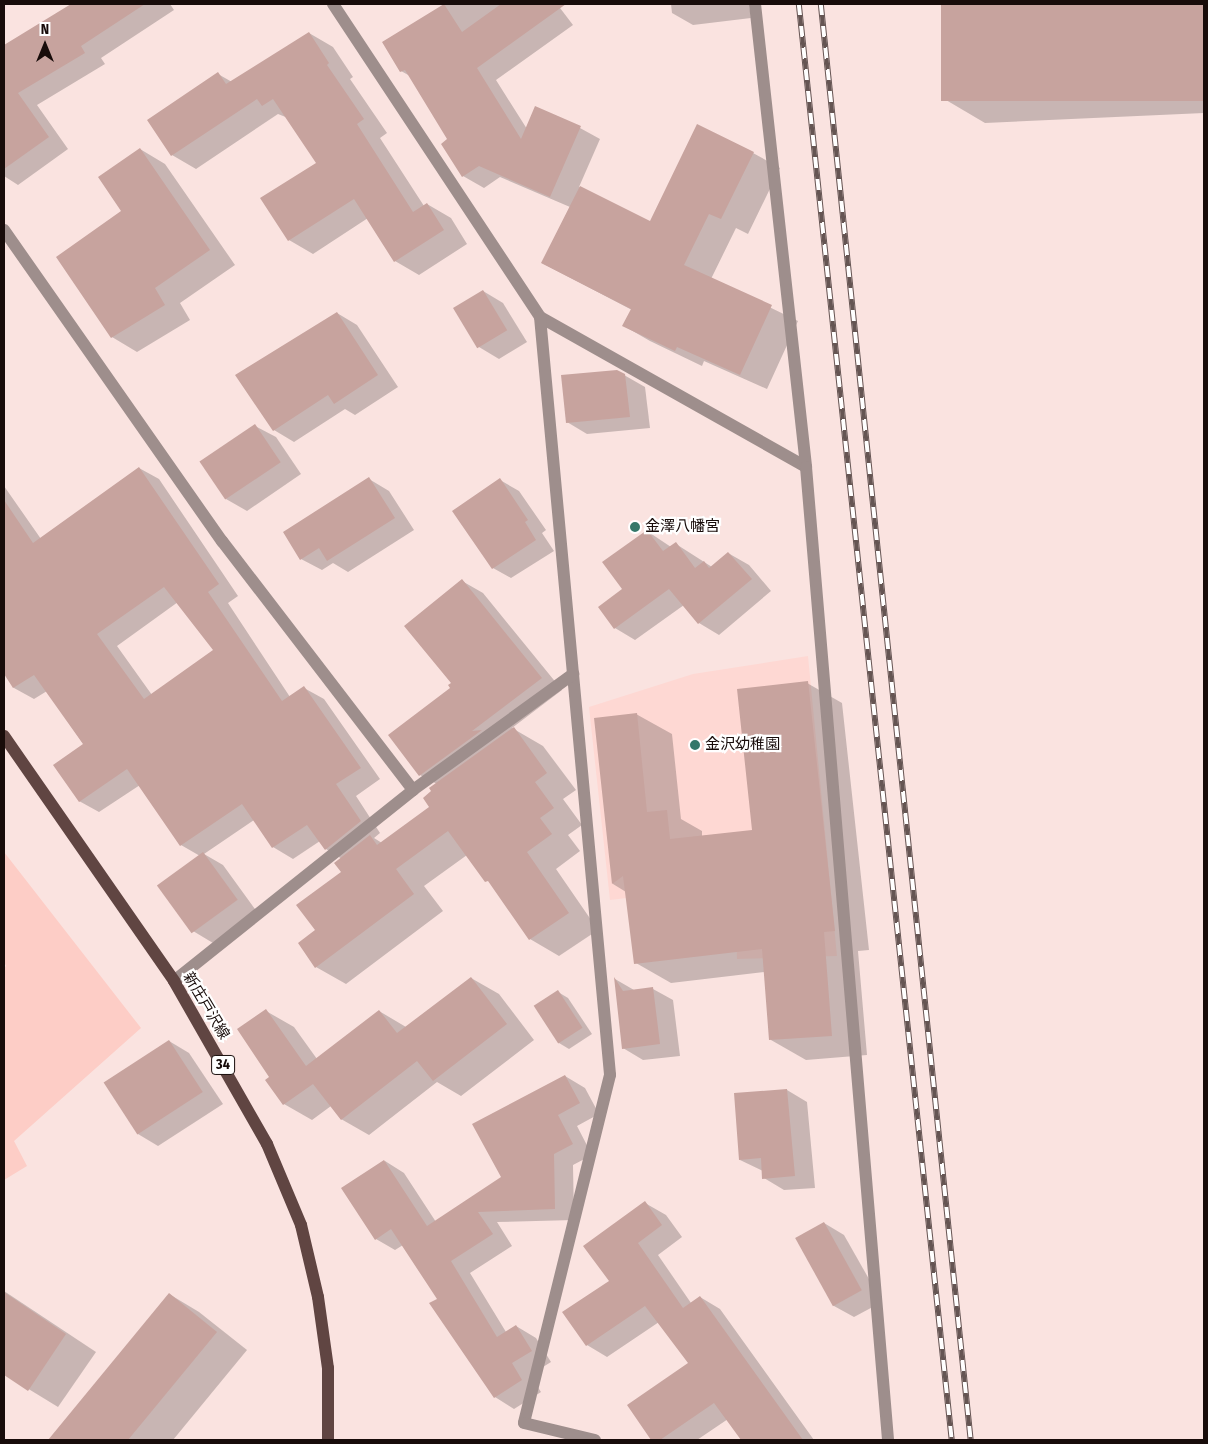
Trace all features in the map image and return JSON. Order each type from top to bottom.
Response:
[{"type":"main road","name":"新庄戸沢線","points":[[4,736],[174,981],[267,1144],[301,1225],[318,1298],[328,1368],[328,1440]]},
{"type":"street","points":[[334,4],[540,317],[806,467]]},
{"type":"street","points":[[755,4],[806,467],[888,1440]]},
{"type":"street","points":[[4,230],[222,541],[412,790]]},
{"type":"street","points":[[540,317],[610,1075],[524,1423],[594,1440]]},
{"type":"street","points":[[174,981],[412,790],[573,674]]},
{"type":"shaded area","points":[[808,656],[837,956],[737,959],[734,885],[610,900],[589,707],[693,674]]},
{"type":"shaded area","points":[[4,852],[141,1028],[14,1141],[27,1166],[4,1180],[4,968],[6,966],[4,962]]},
{"type":"building","points":[[71,4],[145,4],[81,46],[85,53],[18,93],[49,137],[4,169],[4,45]]},
{"type":"building","points":[[444,4],[462,32],[501,4],[566,4],[477,68],[521,139],[535,106],[581,126],[550,197],[479,166],[462,177],[441,144],[447,139],[405,70],[400,72],[382,42]]},
{"type":"building","points":[[941,4],[1204,4],[1204,101],[941,101]]},
{"type":"building","points":[[309,32],[329,63],[327,65],[364,119],[357,124],[413,212],[427,203],[444,230],[394,262],[354,199],[288,241],[260,198],[316,163],[273,99],[262,106],[257,99],[171,156],[147,120],[218,72],[226,84]]},
{"type":"building","points":[[697,124],[754,152],[721,219],[709,214],[684,265],[772,305],[740,375],[677,347],[675,351],[622,326],[631,309],[541,263],[580,186],[650,221]]},
{"type":"building","points":[[140,148],[210,250],[155,288],[165,305],[111,338],[56,257],[121,211],[98,177]]},
{"type":"building","points":[[483,290],[507,330],[477,348],[453,308]]},
{"type":"building","points":[[337,312],[378,375],[334,404],[328,395],[273,431],[235,375]]},
{"type":"building","points":[[617,370],[625,374],[630,417],[566,423],[561,375]]},
{"type":"building","points":[[255,424],[281,462],[225,500],[199,461]]},
{"type":"building","points":[[139,467],[219,584],[208,592],[282,701],[304,686],[361,768],[336,784],[361,821],[325,850],[307,825],[272,848],[242,804],[180,846],[127,769],[79,802],[53,765],[83,744],[34,675],[13,688],[4,674],[4,500],[33,543]],"holes":[[[164,587],[213,650],[144,699],[97,634]]]},
{"type":"building","points":[[369,477],[395,518],[327,561],[319,548],[300,560],[283,532]]},
{"type":"building","points":[[500,478],[528,520],[525,522],[536,540],[492,569],[452,511]]},
{"type":"building","points":[[647,530],[663,551],[676,542],[695,568],[704,561],[709,568],[728,552],[752,579],[698,624],[669,589],[614,629],[598,607],[622,589],[602,562]]},
{"type":"building","points":[[462,579],[542,678],[472,731],[482,730],[419,776],[388,735],[450,688],[448,685],[451,683],[404,626]]},
{"type":"building","points":[[808,681],[835,931],[824,932],[832,1036],[769,1040],[762,949],[634,964],[623,876],[612,884],[594,718],[637,713],[647,812],[667,810],[670,839],[752,830],[737,689]]},
{"type":"building","points":[[514,727],[547,773],[535,782],[554,808],[540,818],[552,834],[527,852],[569,913],[529,940],[488,881],[485,882],[448,831],[396,869],[414,894],[315,968],[298,943],[315,930],[296,905],[341,872],[334,863],[370,835],[377,845],[429,807],[423,798],[431,791],[429,788]]},
{"type":"building","points":[[203,852],[238,900],[192,933],[157,886]]},
{"type":"building","points":[[471,977],[507,1024],[433,1081],[417,1061],[341,1120],[313,1084],[283,1105],[265,1080],[269,1077],[237,1029],[266,1009],[306,1066],[379,1010],[397,1033]]},
{"type":"building","points":[[614,977],[623,991],[653,987],[660,1044],[622,1049]]},
{"type":"building","points":[[558,990],[583,1028],[558,1044],[534,1006]]},
{"type":"building","points":[[169,1040],[203,1092],[137,1134],[104,1082]]},
{"type":"building","points":[[565,1075],[580,1103],[558,1115],[573,1144],[554,1154],[555,1209],[478,1212],[493,1234],[451,1261],[497,1337],[516,1325],[532,1351],[512,1363],[522,1380],[494,1398],[429,1303],[437,1299],[391,1229],[375,1240],[341,1188],[384,1160],[427,1226],[501,1177],[472,1124]]},
{"type":"building","points":[[787,1089],[795,1176],[762,1179],[761,1158],[739,1160],[734,1093]]},
{"type":"building","points":[[645,1201],[662,1225],[638,1243],[683,1308],[700,1296],[803,1440],[741,1440],[714,1403],[660,1440],[651,1440],[627,1405],[688,1363],[645,1306],[586,1346],[562,1312],[609,1281],[583,1246]]},
{"type":"building","points":[[824,1222],[862,1290],[833,1306],[795,1238]]},
{"type":"building","points":[[4,1292],[66,1334],[28,1391],[4,1375]]},
{"type":"building","points":[[169,1293],[217,1332],[128,1440],[48,1440]]},
{"type":"railway","points":[[799,4],[952,1440]]},
{"type":"railway","points":[[821,4],[971,1440]]},
{"type":"place","name":"金澤八幡宮","points":[[635,527]]},
{"type":"place","name":"金沢幼稚園","points":[[695,745]]}]
